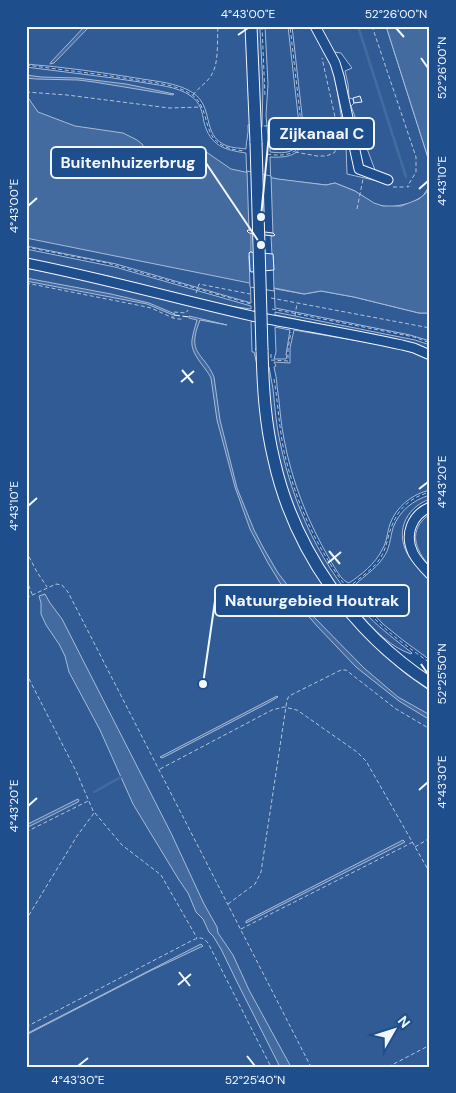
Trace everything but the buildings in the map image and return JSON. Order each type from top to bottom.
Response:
[{"type":"main road","points":[[251,26],[262,350],[266,416],[274,460],[290,512],[306,545],[332,587],[360,623],[393,655],[430,683]]},
{"type":"street","points":[[315,26],[339,76],[359,169],[388,180]]},
{"type":"street","points":[[26,263],[91,276],[252,316],[414,348],[430,355]]},
{"type":"street","points":[[430,507],[414,519],[410,528],[409,539],[412,551],[430,574]]},
{"type":"path","points":[[193,95],[208,80],[214,70],[218,26]]},
{"type":"path","points":[[262,26],[264,98]]},
{"type":"path","points":[[264,126],[301,123],[290,26]]},
{"type":"path","points":[[372,26],[416,157],[416,172],[407,186]]},
{"type":"path","points":[[294,152],[326,156],[334,153],[338,146],[339,139],[322,57],[323,53],[328,50]]},
{"type":"path","points":[[26,66],[104,75],[180,88],[193,95],[200,101],[203,107],[169,108],[67,95],[26,92]]},
{"type":"path","points":[[357,209],[365,171]]},
{"type":"path","points":[[388,180],[387,184],[392,187],[412,186]]},
{"type":"path","points":[[26,247],[107,263],[253,304]]},
{"type":"path","points":[[26,283],[151,308],[173,317],[184,319]]},
{"type":"path","points":[[197,289],[199,284],[253,294]]},
{"type":"path","points":[[271,298],[430,328]]},
{"type":"path","points":[[295,314],[297,303]]},
{"type":"path","points":[[271,309],[414,337],[430,343]]},
{"type":"path","points":[[271,360],[288,361],[291,336]]},
{"type":"path","points":[[273,376],[281,439],[290,474],[297,496],[317,542],[347,588],[368,612],[400,641],[430,662]]},
{"type":"path","points":[[347,588],[380,560],[387,545],[393,522],[399,512],[412,500],[430,492]]},
{"type":"path","points":[[26,551],[37,572],[48,587]]},
{"type":"path","points":[[26,579],[32,595]]},
{"type":"path","points":[[26,598],[48,587],[59,584],[68,592],[311,1067]]},
{"type":"path","points":[[227,904],[255,884],[261,872],[289,696],[341,670],[346,670],[396,709],[430,729]]},
{"type":"path","points":[[26,673],[94,813],[122,845],[161,875],[198,938]]},
{"type":"path","points":[[159,769],[272,710],[280,707],[292,708],[302,713],[361,756],[370,767],[430,872]]},
{"type":"path","points":[[26,832],[89,800]]},
{"type":"path","points":[[26,920],[77,836],[94,813]]},
{"type":"path","points":[[415,847],[430,838]]},
{"type":"path","points":[[240,930],[412,842]]},
{"type":"path","points":[[26,1027],[198,938],[203,938],[208,942],[271,1067]]},
{"type":"path","points":[[388,1067],[430,1045]]},
{"type":"shaded area","points":[[26,26],[246,26],[250,124],[248,125],[246,149],[227,146],[218,141],[213,135],[202,103],[197,96],[182,87],[108,74],[26,64]]},
{"type":"shaded area","points":[[85,26],[90,26],[54,63],[50,64],[51,62]]},
{"type":"shaded area","points":[[256,26],[260,26],[263,85],[262,127],[261,127]]},
{"type":"shaded area","points":[[265,26],[288,26],[300,133],[295,148],[282,153],[270,152],[266,115],[268,84]]},
{"type":"shaded area","points":[[292,26],[313,26],[333,70],[346,146],[347,174],[391,184],[392,177],[375,170],[351,106],[354,103],[353,99],[349,98],[345,71],[352,68],[341,53],[332,50],[319,26],[386,26],[430,164],[430,185],[423,196],[411,203],[391,207],[374,204],[355,191],[335,183],[326,185],[274,179],[276,289],[304,294],[321,291],[419,313],[430,313],[430,341],[410,335],[275,308],[270,157],[284,157],[294,154],[301,146],[304,133]]},
{"type":"shaded area","points":[[386,26],[430,26],[430,164]]},
{"type":"shaded area","points":[[26,67],[166,86],[179,90],[197,102],[207,130],[214,142],[225,148],[246,153],[251,303],[116,264],[26,246]]},
{"type":"shaded area","points":[[26,75],[77,78],[126,84],[174,94],[78,80],[26,78]]},
{"type":"shaded area","points":[[26,98],[29,99],[38,112],[75,126],[123,133],[137,140],[147,151],[152,153],[189,157],[199,147],[231,169],[278,179],[326,185],[335,183],[383,206],[401,206],[419,199],[426,193],[430,185],[430,313],[419,313],[321,291],[304,294],[26,238]]},
{"type":"shaded area","points":[[26,249],[115,267],[251,306],[251,309],[222,305],[108,276],[26,259]]},
{"type":"shaded area","points":[[26,268],[102,283],[251,320],[252,352],[254,352],[258,369],[267,451],[338,605],[363,635],[386,657],[430,691],[430,1067],[26,1067]]},
{"type":"shaded area","points":[[26,278],[149,303],[175,314],[173,315],[147,304],[26,281]]},
{"type":"shaded area","points":[[275,312],[415,340],[430,345],[430,351],[404,341],[275,315]]},
{"type":"shaded area","points":[[189,316],[227,325],[200,320],[196,331],[195,347],[214,377],[220,420],[237,488],[254,530],[278,573],[308,611],[364,668],[398,697],[430,715],[430,720],[399,701],[356,667],[282,586],[268,563],[250,529],[235,487],[217,420],[211,378],[193,350],[192,337],[197,320],[189,318]]},
{"type":"shaded area","points":[[275,327],[290,330],[286,359],[274,359],[276,352]]},
{"type":"shaded area","points":[[294,330],[394,347],[430,360],[430,490],[411,498],[396,512],[390,524],[385,544],[376,560],[349,583],[343,580],[338,573],[315,531],[296,486],[287,455],[274,362],[290,363],[290,348]]},
{"type":"shaded area","points":[[268,367],[279,436],[286,466],[301,513],[323,557],[352,598],[373,621],[411,654],[390,643],[366,621],[332,579],[308,538],[298,517],[282,472],[272,419]]},
{"type":"shaded area","points":[[430,495],[430,499],[421,503],[408,516],[402,532],[405,549],[410,558],[430,582],[430,660],[383,624],[354,593],[352,588],[385,555],[393,528],[403,511],[412,503]]},
{"type":"shaded area","points":[[430,514],[430,567],[417,547],[416,533],[418,526]]},
{"type":"shaded area","points":[[45,594],[62,619],[171,833],[204,904],[217,927],[218,933],[233,955],[249,990],[291,1067],[280,1067],[221,949],[209,932],[203,919],[196,912],[188,893],[133,804],[100,730],[69,672],[65,656],[41,614],[39,596]]},
{"type":"shaded area","points":[[277,696],[266,704],[162,758],[160,757]]},
{"type":"shaded area","points":[[78,799],[78,802],[26,828],[26,825]]},
{"type":"shaded area","points":[[403,840],[405,842],[246,923],[246,921]]},
{"type":"shaded area","points":[[201,944],[203,946],[26,1035],[26,1034]]},
{"type":"pier","points":[[247,171],[271,176],[273,235],[271,235],[274,291],[250,287],[249,256],[251,256],[251,232],[249,231]]},
{"type":"waterway","points":[[358,26],[406,177]]},
{"type":"waterway","points":[[94,792],[121,777]]},
{"type":"fence","points":[[174,315],[189,317]]},
{"type":"place","name":"Zijkanaal C","points":[[261,217]]},
{"type":"place","name":"Buitenhuizerbrug","points":[[261,245]]},
{"type":"place","name":"Natuurgebied Houtrak","points":[[203,684]]}]
